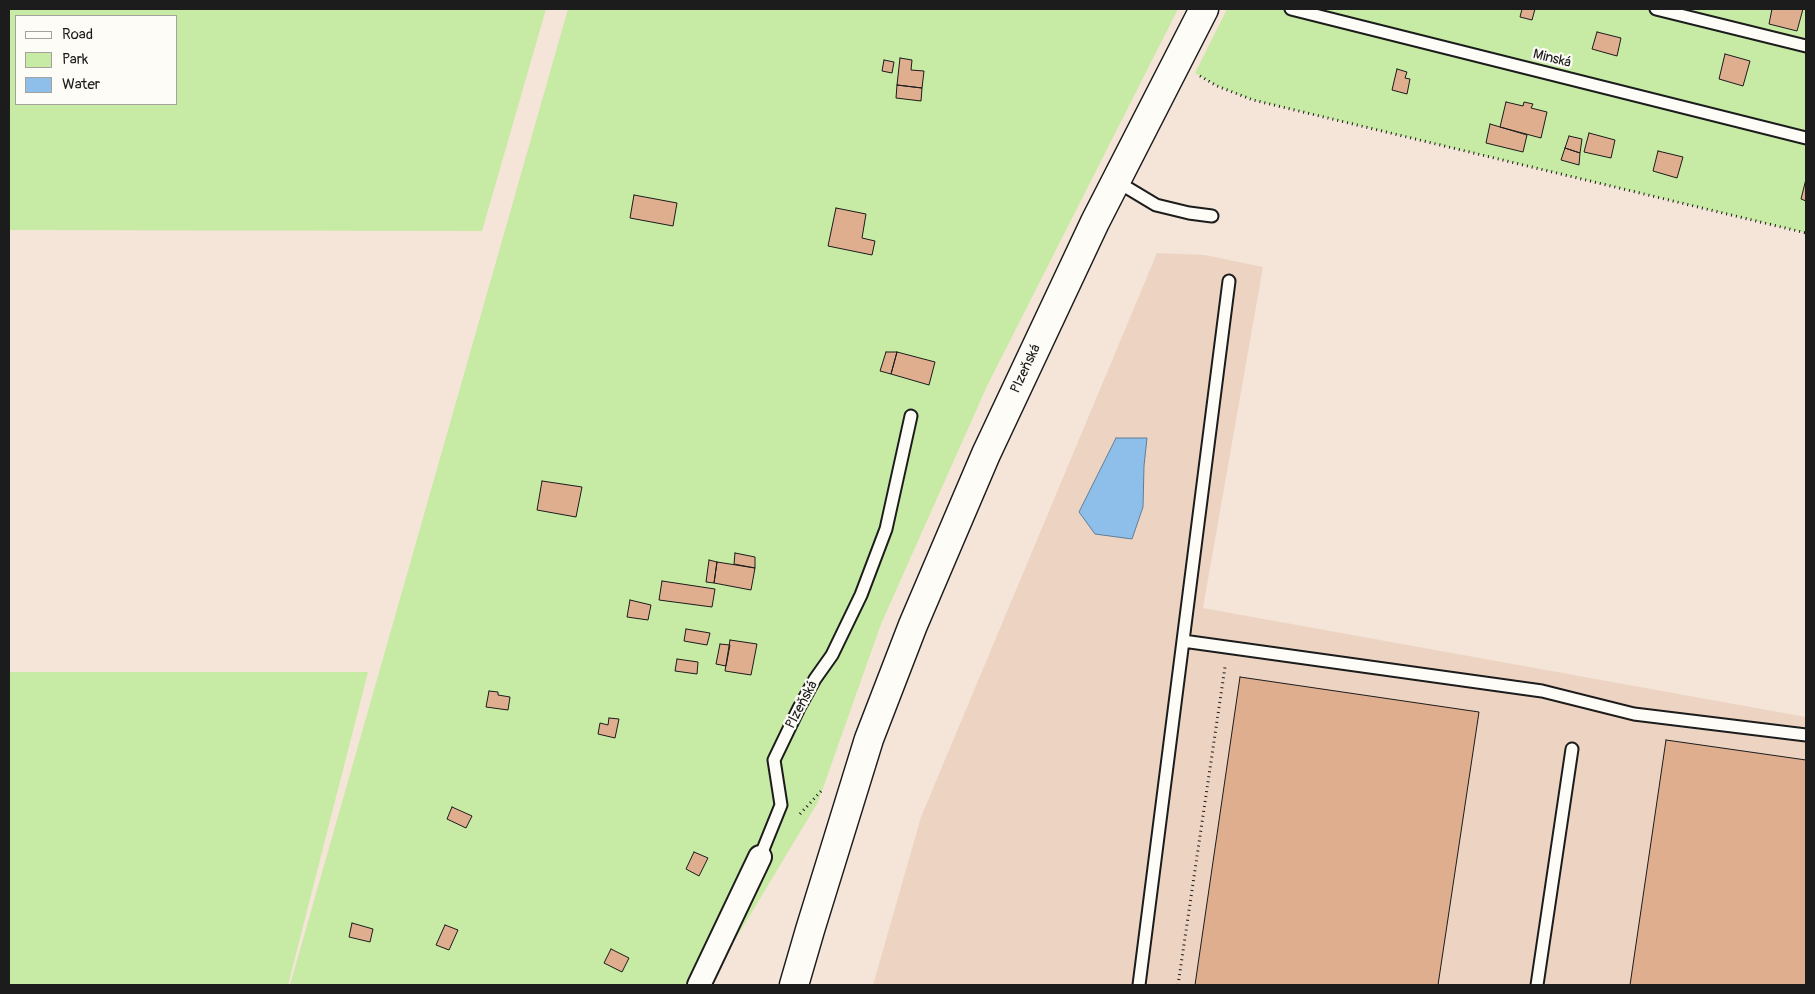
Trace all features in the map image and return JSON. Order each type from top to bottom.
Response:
[{"type":"main road","name":"Plzeňská","points":[[794,985],[868,740],[913,625],[986,454],[1094,222],[1204,9]]},
{"type":"street","name":"Plzeňská","points":[[699,985],[760,856]]},
{"type":"lane","name":"Minská","points":[[1291,9],[1806,138]]},
{"type":"lane","points":[[1656,9],[1806,46]]},
{"type":"lane","points":[[1116,181],[1156,204],[1189,214],[1212,216]]},
{"type":"lane","points":[[1140,985],[1229,281]]},
{"type":"lane","name":"Plzeňská","points":[[760,856],[781,805],[774,760],[799,708],[832,654],[861,595],[886,529],[911,416]]},
{"type":"lane","points":[[1183,641],[1542,691],[1634,714],[1806,735]]},
{"type":"lane","points":[[1537,985],[1572,749]]},
{"type":"path","points":[[1176,65],[1217,86],[1253,100],[1806,233]]},
{"type":"path","points":[[1178,985],[1228,647]]},
{"type":"path","points":[[794,820],[828,783]]},
{"type":"shaded area","points":[[1157,253],[1205,255],[1263,267],[1203,608],[1806,717],[1806,985],[873,985],[921,817]]},
{"type":"green space","points":[[9,9],[546,9],[482,231],[9,230]]},
{"type":"green space","points":[[568,9],[1178,9],[987,386],[881,624],[818,802],[708,985],[290,985]]},
{"type":"green space","points":[[1227,9],[1806,9],[1806,233],[1253,100],[1217,86],[1195,73]]},
{"type":"green space","points":[[9,672],[368,672],[288,985],[9,985]]},
{"type":"water","points":[[1116,438],[1147,438],[1143,507],[1132,539],[1095,534],[1079,512]]},
{"type":"building","points":[[1522,9],[1535,9],[1532,20],[1520,17]]},
{"type":"building","points":[[1772,9],[1803,9],[1797,31],[1769,24]]},
{"type":"building","points":[[1597,32],[1621,38],[1617,56],[1592,49]]},
{"type":"building","points":[[1725,54],[1750,61],[1743,86],[1719,79]]},
{"type":"building","points":[[900,58],[912,60],[911,70],[924,71],[922,88],[897,85]]},
{"type":"building","points":[[884,60],[894,62],[892,73],[882,71]]},
{"type":"building","points":[[1397,69],[1407,72],[1405,78],[1410,79],[1407,94],[1392,90]]},
{"type":"building","points":[[897,85],[922,88],[921,101],[896,98]]},
{"type":"building","points":[[1506,102],[1523,106],[1524,102],[1533,104],[1531,108],[1547,112],[1541,138],[1500,127]]},
{"type":"building","points":[[1490,124],[1527,135],[1523,152],[1486,143]]},
{"type":"building","points":[[1589,133],[1615,140],[1611,158],[1584,152]]},
{"type":"building","points":[[1569,136],[1582,139],[1580,153],[1565,148]]},
{"type":"building","points":[[1565,148],[1580,153],[1579,165],[1561,160]]},
{"type":"building","points":[[1658,151],[1683,157],[1677,178],[1653,171]]},
{"type":"building","points":[[1806,179],[1806,201],[1801,199]]},
{"type":"building","points":[[634,195],[677,203],[673,226],[630,218]]},
{"type":"building","points":[[836,208],[866,214],[862,238],[875,241],[872,255],[828,246]]},
{"type":"building","points":[[886,352],[897,352],[891,374],[880,371]]},
{"type":"building","points":[[897,352],[935,362],[929,385],[891,374]]},
{"type":"building","points":[[542,481],[582,487],[576,517],[537,510]]},
{"type":"building","points":[[735,553],[755,557],[755,568],[734,564]]},
{"type":"building","points":[[709,560],[717,562],[714,583],[706,582]]},
{"type":"building","points":[[717,562],[755,568],[751,590],[714,583]]},
{"type":"building","points":[[662,581],[715,589],[712,607],[659,600]]},
{"type":"building","points":[[630,600],[651,605],[648,620],[627,617]]},
{"type":"building","points":[[686,629],[710,633],[707,645],[684,641]]},
{"type":"building","points":[[730,640],[757,644],[751,675],[725,671]]},
{"type":"building","points":[[720,644],[730,645],[726,666],[716,664]]},
{"type":"building","points":[[677,659],[698,662],[697,674],[675,671]]},
{"type":"building","points":[[1240,677],[1479,712],[1438,985],[1195,985]]},
{"type":"building","points":[[489,691],[498,692],[498,695],[510,697],[508,710],[486,707]]},
{"type":"building","points":[[609,718],[619,719],[615,738],[598,734],[600,723],[608,725]]},
{"type":"building","points":[[1666,740],[1806,760],[1806,985],[1630,985]]},
{"type":"building","points":[[452,807],[472,816],[466,828],[447,819]]},
{"type":"building","points":[[694,852],[708,858],[699,876],[686,869]]},
{"type":"building","points":[[352,923],[373,929],[370,942],[349,937]]},
{"type":"building","points":[[445,925],[458,930],[449,950],[436,945]]},
{"type":"building","points":[[611,949],[629,958],[622,972],[604,963]]}]
